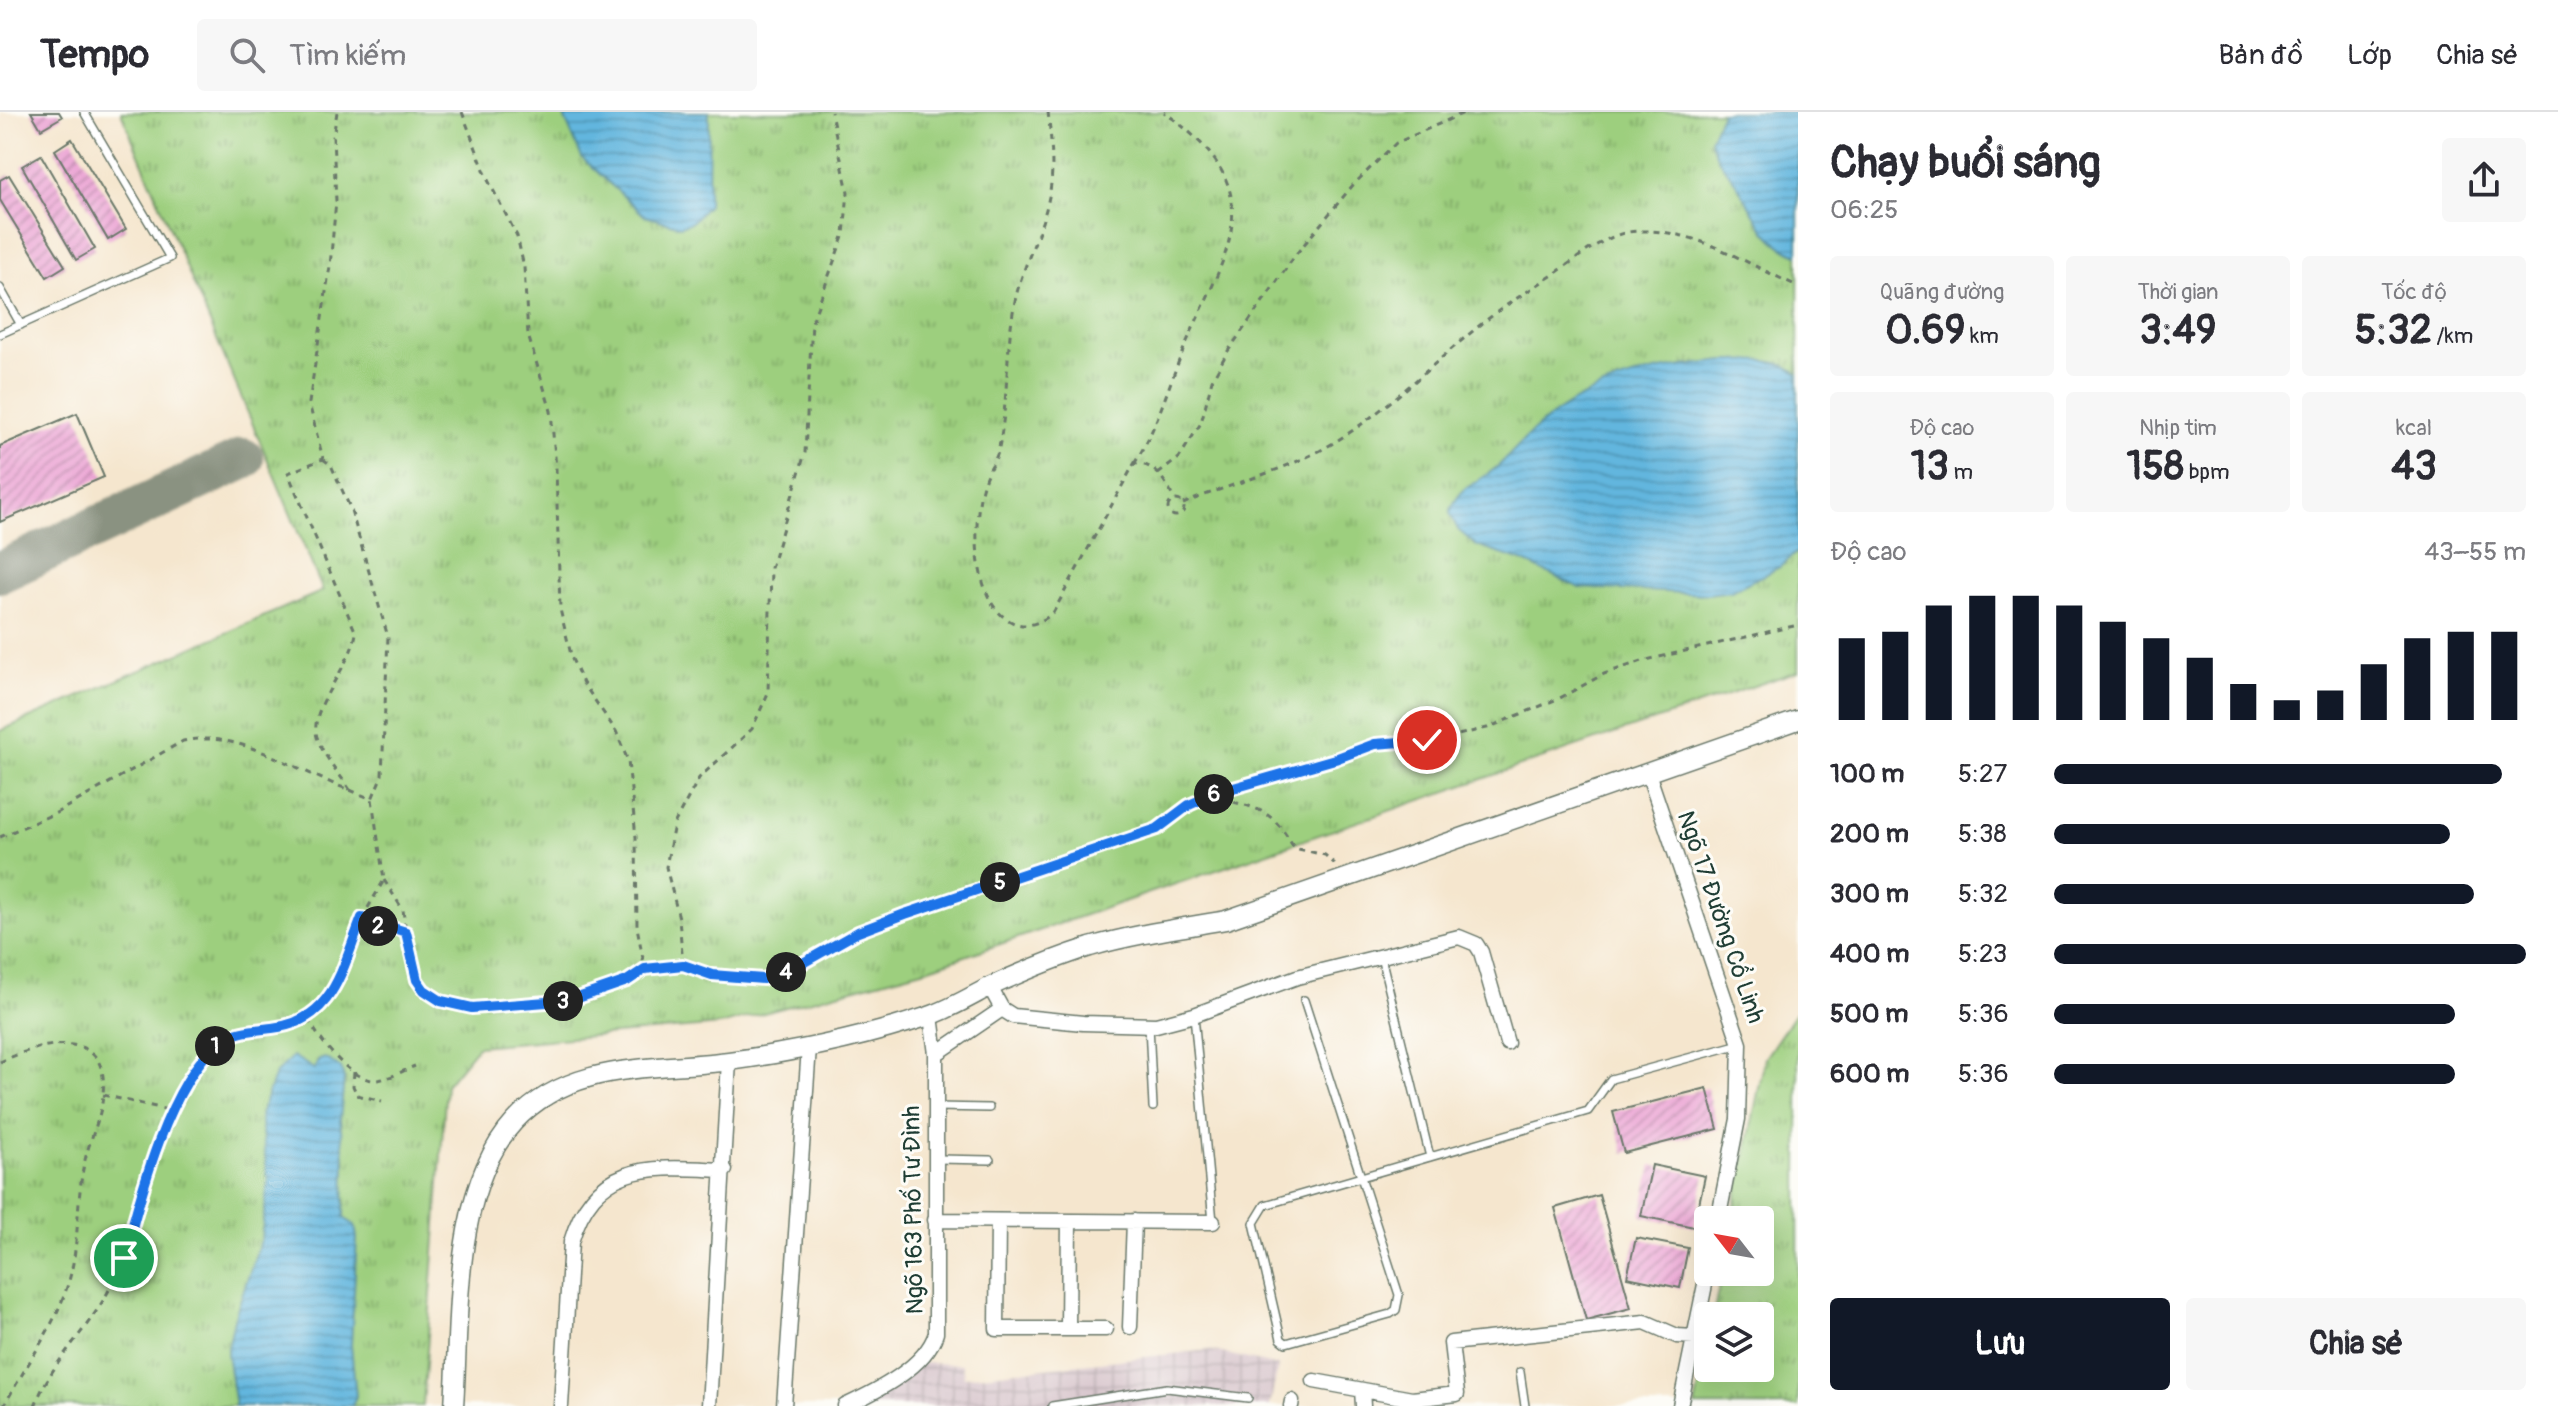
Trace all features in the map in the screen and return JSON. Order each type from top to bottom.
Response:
[{"type":"street","points":[[454,1406],[472,1199],[485,1165],[515,1122],[560,1087],[584,1077],[729,1061],[809,1047],[931,1016],[990,987],[1088,948],[1147,932],[1226,920],[1798,720]]},
{"type":"street","name":"Ngõ 17 Đường Cổ Linh","points":[[1648,773],[1740,1044],[1738,1119],[1721,1206]]},
{"type":"street","points":[[990,987],[1002,1009],[1013,1016],[1149,1025],[1194,1015],[1297,977],[1459,937],[1476,944],[1507,1043]]},
{"type":"street","points":[[936,1054],[1002,1009]]},
{"type":"street","name":"Ngõ 163 Phố Tư Đình","points":[[845,1406],[893,1378],[923,1354],[935,1338],[936,1054],[931,1016]]},
{"type":"street","points":[[784,1406],[809,1047]]},
{"type":"street","points":[[709,1406],[729,1061]]},
{"type":"street","points":[[561,1406],[571,1242],[578,1217],[591,1197],[607,1181],[632,1172],[670,1168],[725,1170]]},
{"type":"street","points":[[935,1220],[1213,1222]]},
{"type":"street","points":[[998,1221],[997,1329],[1106,1329]]},
{"type":"street","points":[[1068,1329],[1069,1221]]},
{"type":"street","points":[[1130,1327],[1134,1221]]},
{"type":"street","points":[[1314,1381],[1412,1399],[1457,1394],[1451,1343],[1645,1322],[1677,1336],[1694,1337],[1680,1406]]},
{"type":"street","points":[[1362,1390],[1363,1406]]},
{"type":"lane","points":[[0,334],[170,258],[84,112]]},
{"type":"lane","points":[[0,288],[21,325]]},
{"type":"lane","points":[[1381,956],[1430,1157]]},
{"type":"lane","points":[[1304,1000],[1363,1178],[1399,1295],[1396,1310],[1286,1343],[1281,1339],[1255,1217],[1265,1205],[1363,1178],[1588,1111],[1611,1079],[1740,1044]]},
{"type":"lane","points":[[1194,1015],[1213,1222]]},
{"type":"lane","points":[[1149,1025],[1153,1107]]},
{"type":"lane","points":[[934,1107],[989,1108]]},
{"type":"lane","points":[[935,1159],[990,1160]]},
{"type":"lane","points":[[1520,1372],[1525,1406]]},
{"type":"lane","points":[[1052,1406],[1102,1402],[1185,1388],[1248,1398]]},
{"type":"path","points":[[337,112],[333,137],[336,201],[330,266],[309,403],[323,459],[331,465],[351,510],[388,637],[382,775],[372,799],[384,880],[403,910],[417,980],[424,990],[456,1005],[490,1008],[572,1000],[627,981],[645,969],[683,965],[742,980],[785,973],[858,932],[1068,856],[1157,829],[1189,805],[1210,796],[1375,744],[1454,736],[1487,728],[1560,698],[1604,674],[1642,661],[1798,625]]},
{"type":"path","points":[[462,112],[488,180],[517,236],[524,267],[528,335],[551,411],[556,468],[560,609],[577,671],[616,731],[628,761],[636,824],[637,927],[645,969]]},
{"type":"path","points":[[683,965],[679,918],[666,867],[674,824],[699,778],[752,729],[768,693],[771,568],[805,453],[812,322],[844,234],[848,192],[831,112]]},
{"type":"path","points":[[1048,112],[1051,189],[1016,298],[997,456],[985,480],[976,531],[977,556],[995,610],[1008,620],[1026,627],[1040,623],[1053,613],[1156,425],[1184,348],[1222,270],[1229,245],[1234,199],[1202,142],[1164,112]]},
{"type":"path","points":[[1158,474],[1179,458],[1201,423],[1212,380],[1228,351],[1297,253],[1353,185],[1396,143],[1466,112]]},
{"type":"path","points":[[1134,464],[1148,465],[1158,474],[1174,500],[1183,504],[1284,467],[1333,444],[1399,396],[1497,312],[1609,237],[1636,231],[1679,236],[1732,252],[1798,286]]},
{"type":"path","points":[[323,459],[288,473],[356,633],[345,669],[319,707],[315,720],[321,747],[350,790]]},
{"type":"path","points":[[1174,500],[1169,508],[1175,515],[1182,513],[1183,504]]},
{"type":"path","points":[[0,837],[56,813],[183,741],[203,737],[238,744],[372,799]]},
{"type":"path","points":[[1210,796],[1263,812],[1285,828],[1294,848],[1325,855],[1335,864]]},
{"type":"path","points":[[35,1406],[48,1377],[114,1281],[124,1258],[143,1185],[173,1111],[202,1062],[222,1039],[308,1019],[320,1008],[347,966],[362,918],[384,880]]},
{"type":"path","points":[[362,918],[406,932]]},
{"type":"path","points":[[308,1019],[334,1053],[354,1072],[373,1080],[415,1066]]},
{"type":"path","points":[[0,1062],[55,1044],[83,1046],[99,1065],[103,1095],[84,1164],[80,1232],[67,1289],[4,1406]]},
{"type":"path","points":[[354,1072],[353,1086],[357,1095],[382,1101]]},
{"type":"path","points":[[103,1095],[173,1111]]},
{"type":"shaded area","points":[[1209,1350],[1278,1366],[1270,1406],[854,1406],[919,1363],[962,1364],[964,1377]]},
{"type":"green space","points":[[121,112],[1798,112],[1798,671],[930,968],[720,1025],[478,1046],[446,1085],[423,1406],[0,1406],[0,731],[323,591]]},
{"type":"green space","points":[[1798,1009],[1798,1406],[1695,1406],[1700,1382],[1774,1382],[1774,1302],[1716,1302],[1719,1286],[1774,1286],[1774,1206],[1735,1206],[1765,1058]]},
{"type":"water","points":[[562,112],[709,112],[708,205],[692,222],[680,226],[645,216],[582,158]]},
{"type":"water","points":[[1722,112],[1798,112],[1798,255],[1768,234],[1712,146],[1710,139]]},
{"type":"water","points":[[1725,361],[1773,362],[1798,374],[1798,551],[1780,567],[1731,591],[1707,594],[1580,588],[1522,561],[1477,546],[1458,530],[1450,513],[1458,497],[1497,467],[1539,425],[1566,406],[1587,394],[1631,377]]},
{"type":"water","points":[[293,1056],[314,1069],[319,1060],[325,1058],[341,1068],[344,1079],[340,1120],[345,1166],[344,1218],[355,1225],[357,1238],[351,1345],[356,1396],[352,1406],[235,1406],[227,1353],[234,1319],[261,1239],[268,1181],[260,1115],[275,1074]]},
{"type":"building","points":[[31,112],[59,112],[62,117],[41,129]]},
{"type":"building","points":[[72,139],[126,229],[108,240],[55,150]]},
{"type":"building","points":[[41,155],[95,249],[76,260],[22,166]]},
{"type":"building","points":[[9,175],[65,266],[47,277],[0,200],[0,180]]},
{"type":"building","points":[[77,413],[104,477],[0,522],[0,446]]},
{"type":"building","points":[[1707,1088],[1718,1129],[1624,1153],[1613,1112]]},
{"type":"building","points":[[1652,1165],[1705,1176],[1699,1206],[1694,1206],[1694,1227],[1641,1216]]},
{"type":"building","points":[[1599,1195],[1631,1308],[1586,1320],[1555,1208]]},
{"type":"building","points":[[1636,1238],[1688,1248],[1680,1288],[1627,1277]]},
{"type":"taxiway","points":[[0,572],[243,459]]},
{"type":"route","points":[[124,1258],[134,1214],[162,1134],[195,1072],[222,1039],[308,1019],[320,1008],[347,966],[362,918],[385,928],[406,932],[417,980],[424,990],[441,1001],[472,1008],[572,1000],[627,981],[645,969],[683,965],[712,975],[742,980],[763,979],[785,973],[858,932],[905,914],[1020,876],[1068,856],[1157,829],[1189,805],[1216,793],[1262,782],[1375,744],[1427,740]]}]
